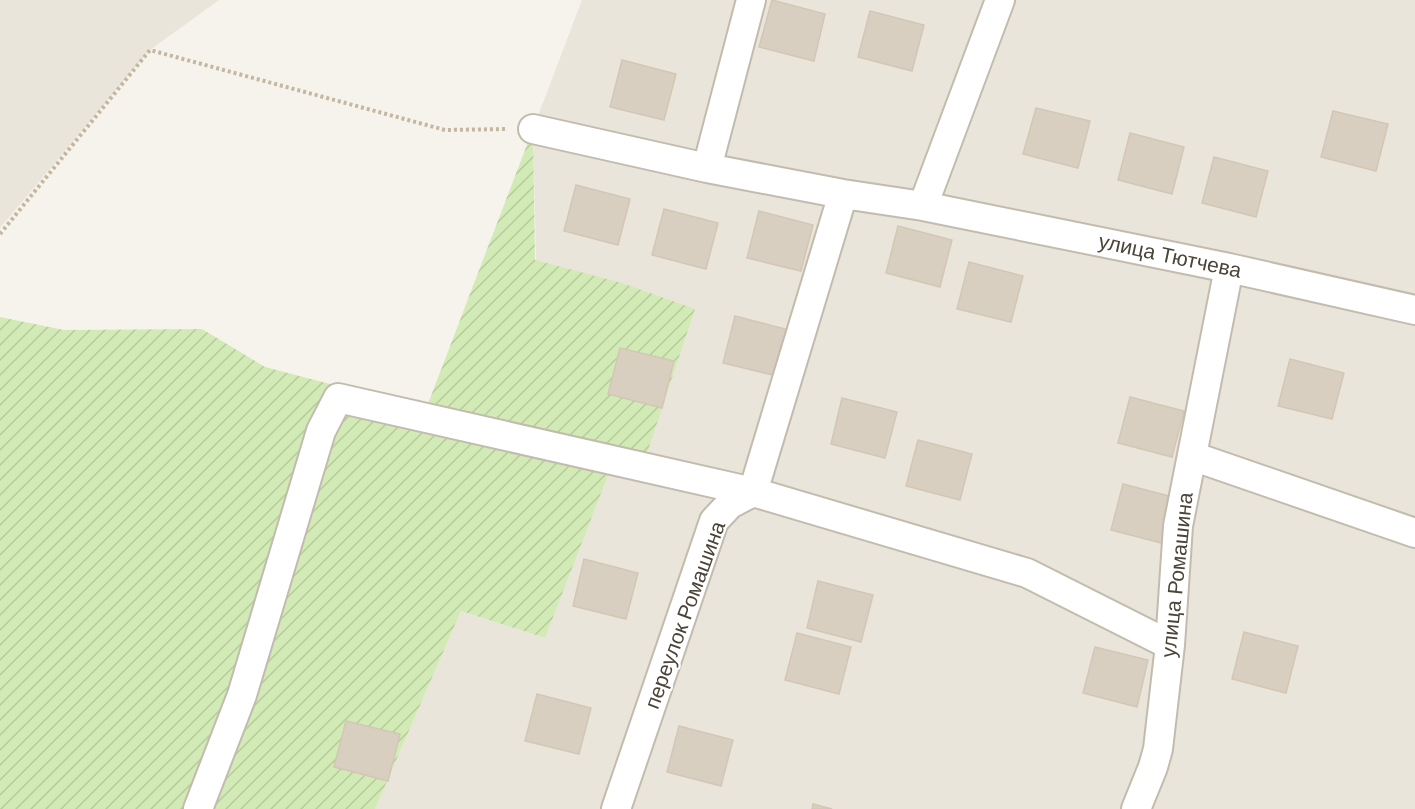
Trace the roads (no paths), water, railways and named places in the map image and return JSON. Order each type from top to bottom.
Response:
[{"type":"street","points":[[707,168],[751,0]]},
{"type":"street","points":[[923,206],[1000,0]]},
{"type":"street","name":"улица Тютчева","points":[[533,129],[707,168],[843,195],[923,206],[1229,268],[1415,310]]},
{"type":"street","points":[[753,492],[843,195]]},
{"type":"street","name":"улица Ромашина","points":[[1136,809],[1158,749],[1170,645],[1178,526],[1229,268]]},
{"type":"street","points":[[198,809],[242,695],[321,431],[338,398],[753,492],[1027,573],[1170,645]]},
{"type":"street","points":[[1192,456],[1415,533]]},
{"type":"street","name":"переулок Ромашина","points":[[616,809],[714,521],[730,504],[753,492]]}]
